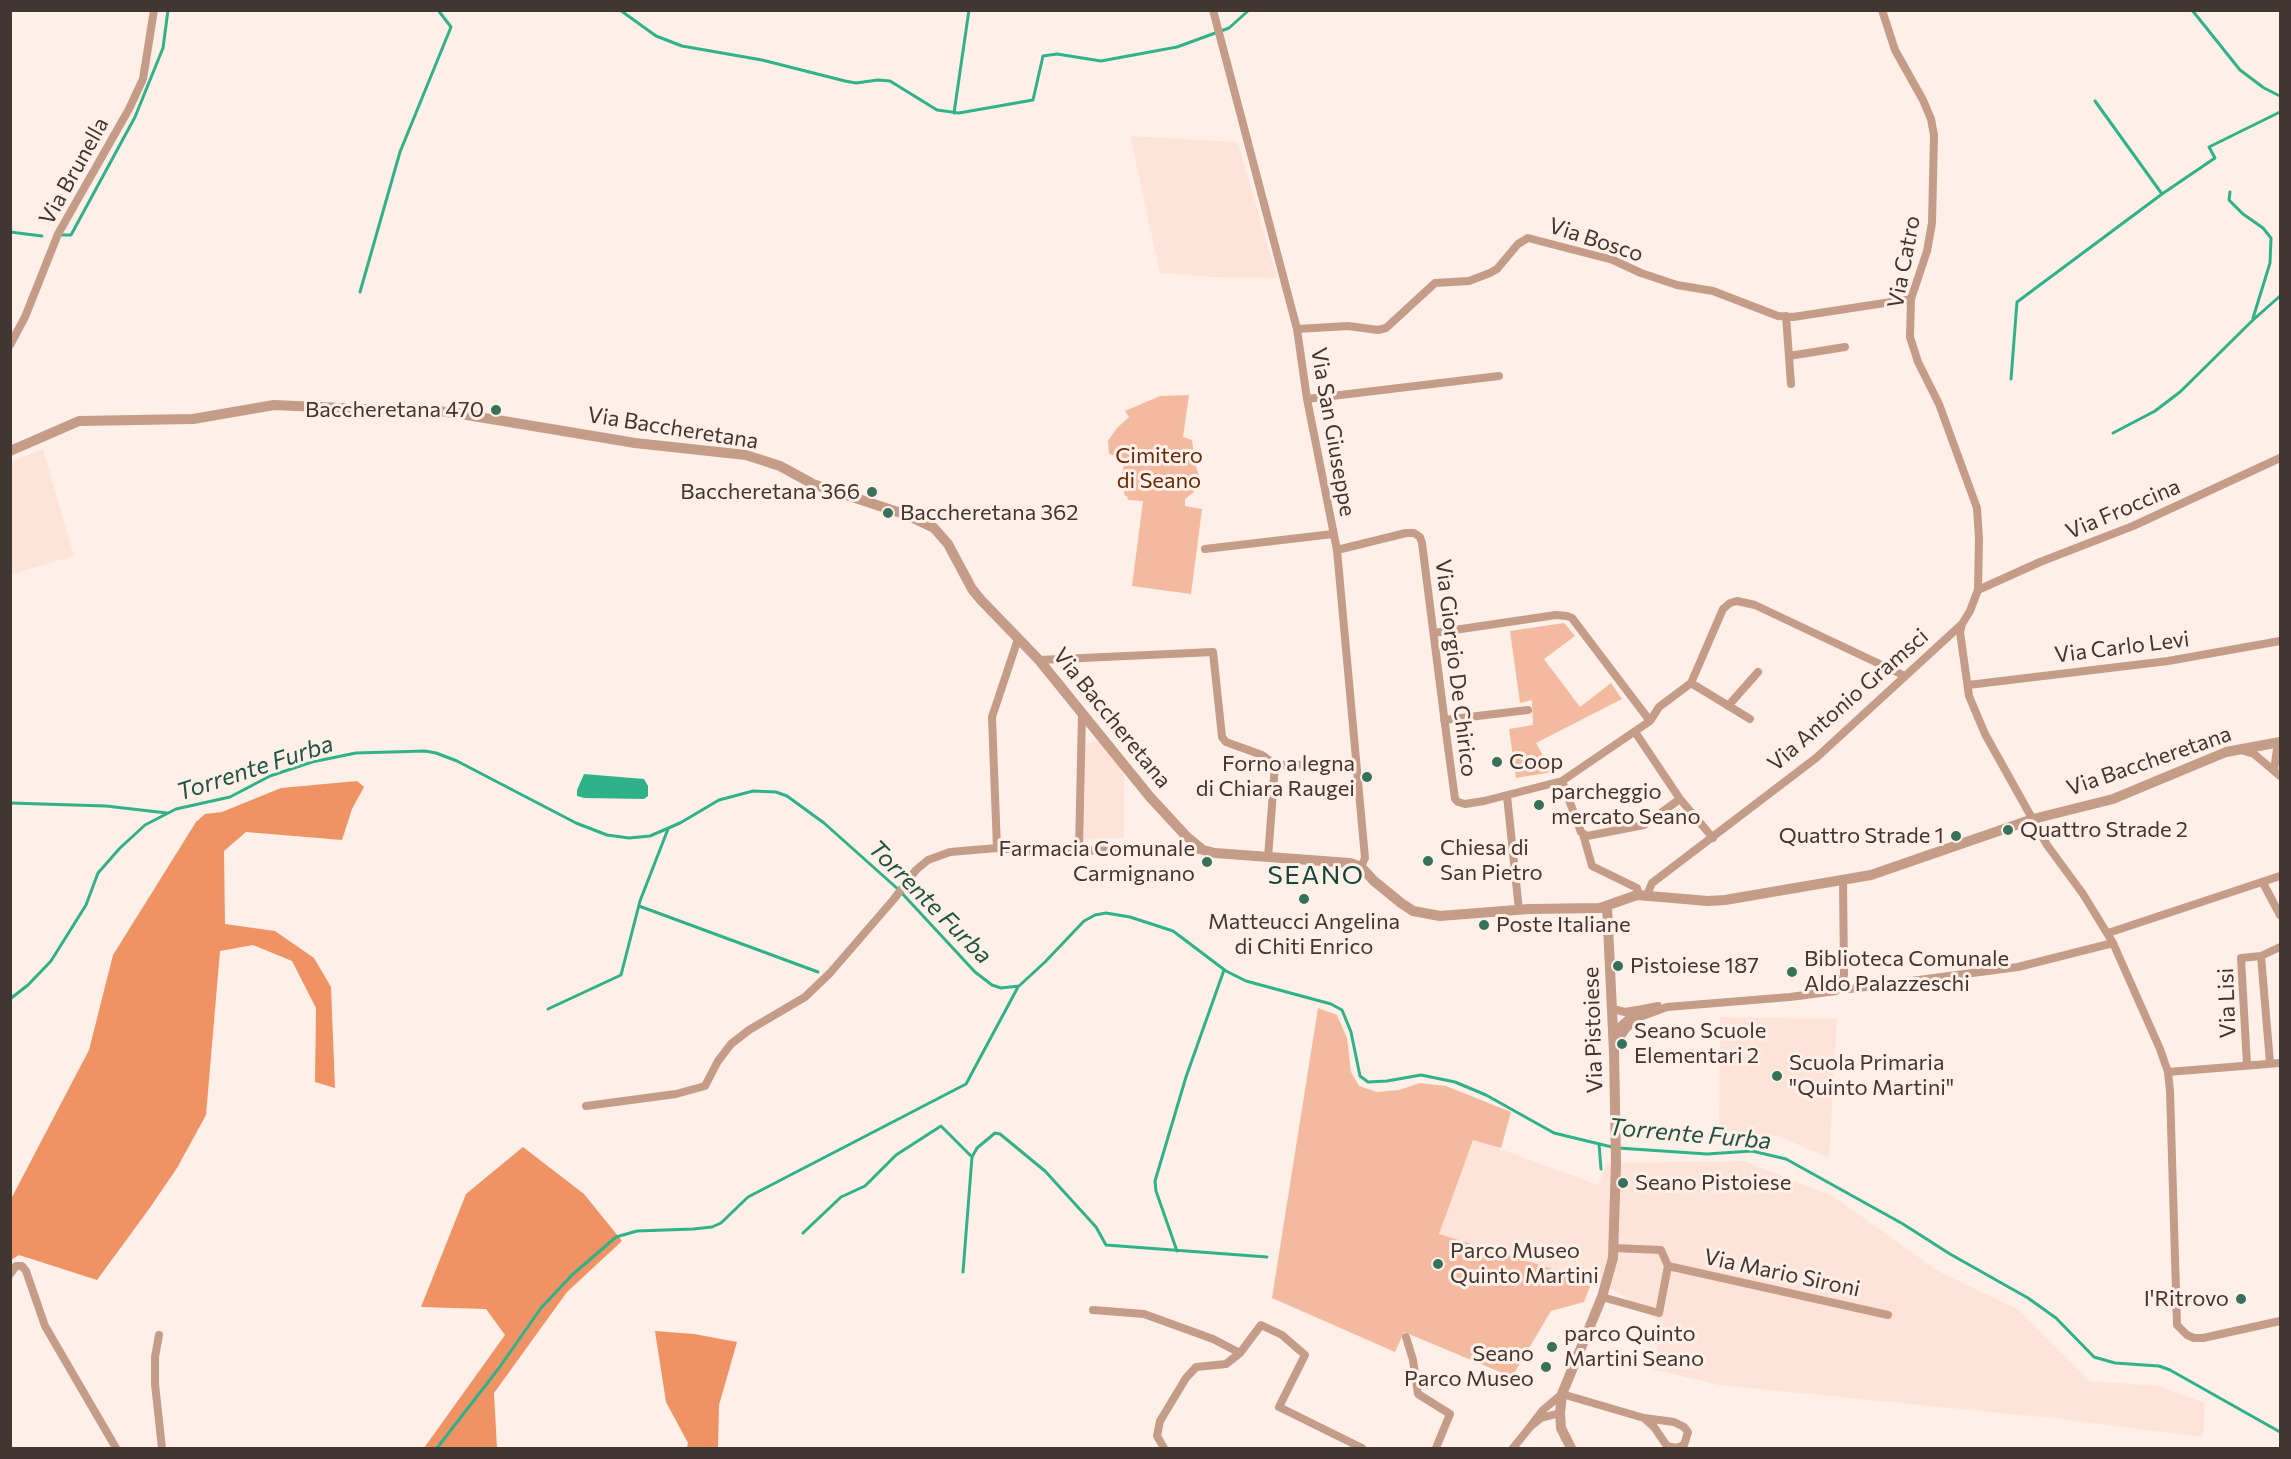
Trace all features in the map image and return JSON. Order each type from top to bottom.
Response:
[{"type":"street","name":"Via Brunella","points":[[10,345],[25,317],[58,234],[129,109],[143,79],[154,10]]},
{"type":"street","name":"Via San Giuseppe","points":[[1213,10],[1297,329],[1307,399],[1337,550],[1365,858],[1362,864]]},
{"type":"street","name":"Via Catro","points":[[1882,10],[1895,50],[1931,119],[1934,135],[1932,223],[1927,251],[1911,299],[1910,337],[1918,362],[1939,404],[1977,508],[1978,590]]},
{"type":"street","name":"Via Bosco","points":[[1297,329],[1348,326],[1378,330],[1386,328],[1435,283],[1469,281],[1490,273],[1497,269],[1518,244],[1528,238],[1613,260],[1660,279],[1713,291],[1778,316],[1911,299]]},
{"type":"street","points":[[1786,316],[1791,384]]},
{"type":"street","points":[[1789,356],[1845,347]]},
{"type":"street","points":[[1307,399],[1499,376]]},
{"type":"street","name":"Via Baccheretana","points":[[10,451],[79,421],[94,419],[147,422],[201,419],[274,405],[386,410],[419,409],[635,443],[746,455],[780,466],[813,484],[907,515],[934,528],[948,544],[972,589],[1040,660],[1150,797],[1186,836],[1203,850]]},
{"type":"street","name":"Via Froccina","points":[[1978,590],[2040,562],[2133,526],[2278,459]]},
{"type":"street","name":"Via Giorgio De Chirico","points":[[1337,550],[1406,532],[1414,533],[1419,537],[1422,543],[1455,799],[1465,804],[1507,796],[1562,781],[1650,721],[1659,706],[1691,683]]},
{"type":"street","points":[[1205,549],[1333,534]]},
{"type":"street","name":"Via Antonio Gramsci","points":[[1643,895],[1652,883],[1816,758],[1962,624],[1978,590]]},
{"type":"street","points":[[1750,719],[1691,683],[1723,609],[1737,601],[1755,605],[1905,676]]},
{"type":"street","points":[[1434,633],[1556,615],[1572,618],[1650,721]]},
{"type":"street","points":[[1962,624],[1960,632],[1969,696],[1985,734],[2057,860],[2083,894],[2108,933],[2150,1022],[2168,1072],[2177,1325],[2187,1335],[2203,1338],[2280,1321]]},
{"type":"street","points":[[997,848],[992,717],[1018,639]]},
{"type":"street","name":"Via Carlo Levi","points":[[1968,685],[2168,661],[2280,641]]},
{"type":"street","points":[[1040,660],[1213,652],[1222,737],[1226,742],[1262,755],[1275,765],[1356,764]]},
{"type":"street","points":[[1728,706],[1758,672]]},
{"type":"street","points":[[1444,720],[1528,710]]},
{"type":"street","points":[[1079,851],[1082,713]]},
{"type":"street","points":[[1635,732],[1680,799],[1713,838]]},
{"type":"street","points":[[2277,773],[2279,742]]},
{"type":"street","name":"Via Baccheretana","points":[[1362,864],[1374,881],[1413,911],[1440,916],[1607,906],[1643,895],[1692,900],[1725,900],[1889,870],[2033,819],[2113,799],[2208,759],[2279,742]]},
{"type":"street","points":[[2241,750],[2254,754],[2277,773]]},
{"type":"street","points":[[1268,858],[1275,765]]},
{"type":"street","points":[[1562,781],[1585,835],[1592,866],[1637,888],[1643,895]]},
{"type":"street","points":[[1507,796],[1519,910]]},
{"type":"street","points":[[1585,835],[1644,825],[1680,799]]},
{"type":"street","points":[[586,1106],[676,1094],[705,1086],[718,1061],[731,1044],[749,1030],[805,997],[830,973],[922,863],[950,852],[997,848],[1035,851],[1203,850],[1215,854],[1362,864]]},
{"type":"street","points":[[2108,933],[2280,876]]},
{"type":"street","points":[[1841,985],[1843,880]]},
{"type":"street","points":[[2262,883],[2280,915]]},
{"type":"street","name":"Via Pistoiese","points":[[1571,1449],[1562,1428],[1560,1413],[1562,1394],[1602,1297],[1614,1248],[1616,1162],[1614,1032],[1607,906]]},
{"type":"street","points":[[1841,985],[1850,989],[2018,967],[2113,943]]},
{"type":"street","name":"Via Lisi","points":[[2247,1065],[2241,958],[2261,956],[2280,947]]},
{"type":"street","name":"Via Lisi","points":[[2261,956],[2271,1063]]},
{"type":"street","points":[[1613,1009],[1625,1012],[1656,1006],[1790,997],[1831,992],[1841,985]]},
{"type":"street","points":[[1614,1046],[1627,1028],[1640,1017],[1667,1007]]},
{"type":"street","points":[[1614,1032],[1638,1010]]},
{"type":"street","points":[[2168,1072],[2280,1063]]},
{"type":"street","name":"Via Mario Sironi","points":[[1602,1297],[1659,1313],[1668,1266],[1661,1250],[1614,1248]]},
{"type":"street","points":[[10,1274],[16,1266],[22,1266],[26,1271],[45,1326],[116,1449]]},
{"type":"street","name":"Via Mario Sironi","points":[[1668,1266],[1888,1315]]},
{"type":"street","points":[[1093,1310],[1144,1314],[1213,1339],[1240,1353]]},
{"type":"street","points":[[1164,1449],[1157,1436],[1160,1421],[1186,1378],[1196,1367],[1226,1364],[1240,1353],[1261,1325],[1282,1335],[1305,1355],[1279,1407],[1362,1449]]},
{"type":"street","points":[[159,1335],[155,1357],[155,1384],[162,1449]]},
{"type":"street","points":[[1406,1337],[1413,1360],[1418,1394],[1450,1413],[1436,1449]]},
{"type":"street","points":[[1513,1449],[1543,1410],[1562,1394],[1644,1418],[1674,1422],[1688,1432],[1684,1445],[1676,1448],[1668,1446],[1644,1418]]},
{"type":"street","points":[[1530,1427],[1541,1418],[1560,1413]]},
{"type":"shaded area","points":[[1130,136],[1238,142],[1277,278],[1160,273]]},
{"type":"shaded area","points":[[43,449],[74,556],[11,574],[11,462]]},
{"type":"shaded area","points":[[1100,741],[1124,771],[1124,838],[1084,839],[1085,743]]},
{"type":"shaded area","points":[[584,774],[644,779],[648,786],[648,796],[644,799],[577,796],[577,790]]},
{"type":"shaded area","points":[[357,781],[364,787],[352,809],[342,840],[246,832],[224,851],[225,924],[275,931],[314,958],[331,987],[335,1088],[315,1082],[316,1008],[292,961],[253,945],[220,951],[206,1115],[177,1168],[97,1280],[19,1255],[11,1260],[11,1199],[89,1050],[113,955],[196,822],[205,814],[222,812],[281,788]]},
{"type":"shaded area","name":"Scuola Primaria \"Quinto Martini\"","points":[[1720,1017],[1837,1019],[1829,1158],[1780,1137],[1766,1134],[1719,1133]]},
{"type":"shaded area","points":[[1473,1139],[1598,1185],[1607,1163],[1744,1161],[1833,1196],[1938,1271],[2019,1310],[2090,1381],[2159,1386],[2205,1403],[2203,1437],[2052,1418],[1719,1385],[1653,1369],[1662,1323],[1611,1288],[1438,1234]]},
{"type":"shaded area","points":[[523,1147],[584,1194],[622,1241],[567,1292],[494,1393],[497,1448],[424,1448],[505,1335],[486,1309],[421,1307],[466,1194]]},
{"type":"shaded area","points":[[655,1331],[694,1334],[737,1342],[719,1405],[718,1448],[687,1448],[688,1443],[666,1402]]},
{"type":"green space","name":"Cimitero di Seano","points":[[1189,395],[1183,437],[1192,440],[1199,475],[1195,491],[1185,499],[1185,506],[1202,509],[1191,594],[1132,586],[1143,501],[1128,500],[1125,496],[1121,479],[1125,459],[1109,454],[1108,441],[1129,417],[1125,411],[1160,396]]},
{"type":"green space","points":[[1564,623],[1575,636],[1544,659],[1580,707],[1611,683],[1622,699],[1536,743],[1552,772],[1516,778],[1509,729],[1533,725],[1532,700],[1520,703],[1510,631]]},
{"type":"green space","name":"Parco Museo Quinto Martini","points":[[1318,1008],[1337,1015],[1347,1038],[1351,1072],[1359,1086],[1377,1092],[1399,1090],[1420,1083],[1446,1086],[1511,1112],[1501,1148],[1473,1140],[1439,1234],[1592,1281],[1584,1302],[1551,1311],[1512,1377],[1404,1332],[1395,1352],[1272,1298]]},
{"type":"waterway","points":[[60,235],[71,235],[135,117],[163,48],[168,10]]},
{"type":"waterway","points":[[360,292],[400,152],[451,27],[438,10]]},
{"type":"waterway","points":[[620,10],[656,36],[682,46],[762,60],[856,83],[890,81],[937,110],[959,113],[1033,100],[1043,56],[1057,54],[1101,61],[1177,47],[1229,28],[1249,10]]},
{"type":"waterway","points":[[954,113],[969,10]]},
{"type":"waterway","points":[[2192,10],[2240,70],[2264,88],[2280,96]]},
{"type":"waterway","points":[[2095,101],[2162,194]]},
{"type":"waterway","points":[[2011,379],[2017,302],[2162,194],[2215,158],[2209,147],[2280,112]]},
{"type":"waterway","points":[[2230,192],[2229,200],[2243,214],[2263,228],[2271,238],[2270,263],[2253,318]]},
{"type":"waterway","points":[[10,232],[42,236]]},
{"type":"waterway","points":[[2113,433],[2155,411],[2180,392],[2280,296]]},
{"type":"waterway","name":"Torrente Furba","points":[[10,999],[28,985],[51,961],[86,905],[98,873],[145,825],[176,809],[230,797],[270,776],[312,762],[356,753],[425,751],[457,761],[576,823],[607,835],[629,838],[650,836],[680,823],[719,800],[753,791],[776,792],[787,796],[824,823],[899,890],[975,972],[992,985],[1001,988],[1019,986],[1084,921],[1095,915],[1106,913],[1130,917],[1173,931],[1226,971],[1246,981],[1331,1004],[1342,1010],[1351,1032],[1360,1076],[1368,1082],[1421,1075],[1455,1082],[1486,1095],[1554,1133],[1612,1147]]},
{"type":"waterway","points":[[10,803],[106,806],[167,813]]},
{"type":"waterway","points":[[548,1009],[621,975],[640,901],[668,829]]},
{"type":"waterway","points":[[639,906],[818,972]]},
{"type":"waterway","points":[[1177,1251],[1156,1191],[1155,1181],[1186,1077],[1224,970]]},
{"type":"waterway","points":[[437,1448],[499,1368],[541,1308],[572,1275],[616,1237],[637,1231],[712,1227],[721,1223],[748,1197],[966,1084],[1018,987]]},
{"type":"waterway","points":[[803,1233],[841,1197],[865,1186],[896,1155],[941,1126],[972,1157]]},
{"type":"waterway","points":[[963,1272],[972,1157],[977,1148],[995,1133],[1000,1134],[1045,1171],[1096,1227],[1106,1245],[1267,1257]]},
{"type":"waterway","points":[[1599,1144],[1601,1169]]},
{"type":"waterway","name":"Torrente Furba","points":[[1618,1148],[1707,1154],[1752,1151],[1786,1159],[1903,1224],[1950,1254],[2028,1298],[2056,1318],[2094,1357],[2115,1363],[2159,1366],[2170,1370],[2280,1432]]},
{"type":"place","name":"Baccheretana 470","points":[[496,410]]},
{"type":"place","name":"Baccheretana 366","points":[[872,492]]},
{"type":"place","name":"Baccheretana 362","points":[[888,513]]},
{"type":"place","name":"Coop","points":[[1497,762]]},
{"type":"place","name":"Forno a legna di Chiara Raugei","points":[[1367,777]]},
{"type":"place","name":"parcheggio mercato Seano","points":[[1539,805]]},
{"type":"place","name":"Quattro Strade 2","points":[[2008,830]]},
{"type":"place","name":"Quattro Strade 1","points":[[1956,836]]},
{"type":"place","name":"Chiesa di San Pietro","points":[[1428,861]]},
{"type":"place","name":"Farmacia Comunale Carmignano","points":[[1207,862]]},
{"type":"place","name":"Matteucci Angelina di Chiti Enrico","points":[[1304,899]]},
{"type":"place","name":"Poste Italiane","points":[[1484,925]]},
{"type":"place","name":"Pistoiese 187","points":[[1618,966]]},
{"type":"place","name":"Biblioteca Comunale Aldo Palazzeschi","points":[[1792,972]]},
{"type":"place","name":"Seano Scuole Elementari 2","points":[[1622,1044]]},
{"type":"place","name":"Scuola Primaria \"Quinto Martini\"","points":[[1777,1076]]},
{"type":"place","name":"Seano Pistoiese","points":[[1623,1183]]},
{"type":"place","name":"Parco Museo Quinto Martini","points":[[1438,1264]]},
{"type":"place","name":"I'Ritrovo","points":[[2241,1299]]},
{"type":"place","name":"parco Quinto Martini Seano","points":[[1552,1347]]},
{"type":"place","name":"Seano Parco Museo","points":[[1546,1367]]},
{"type":"district","name":"SEANO","points":[[1316,875]]}]
